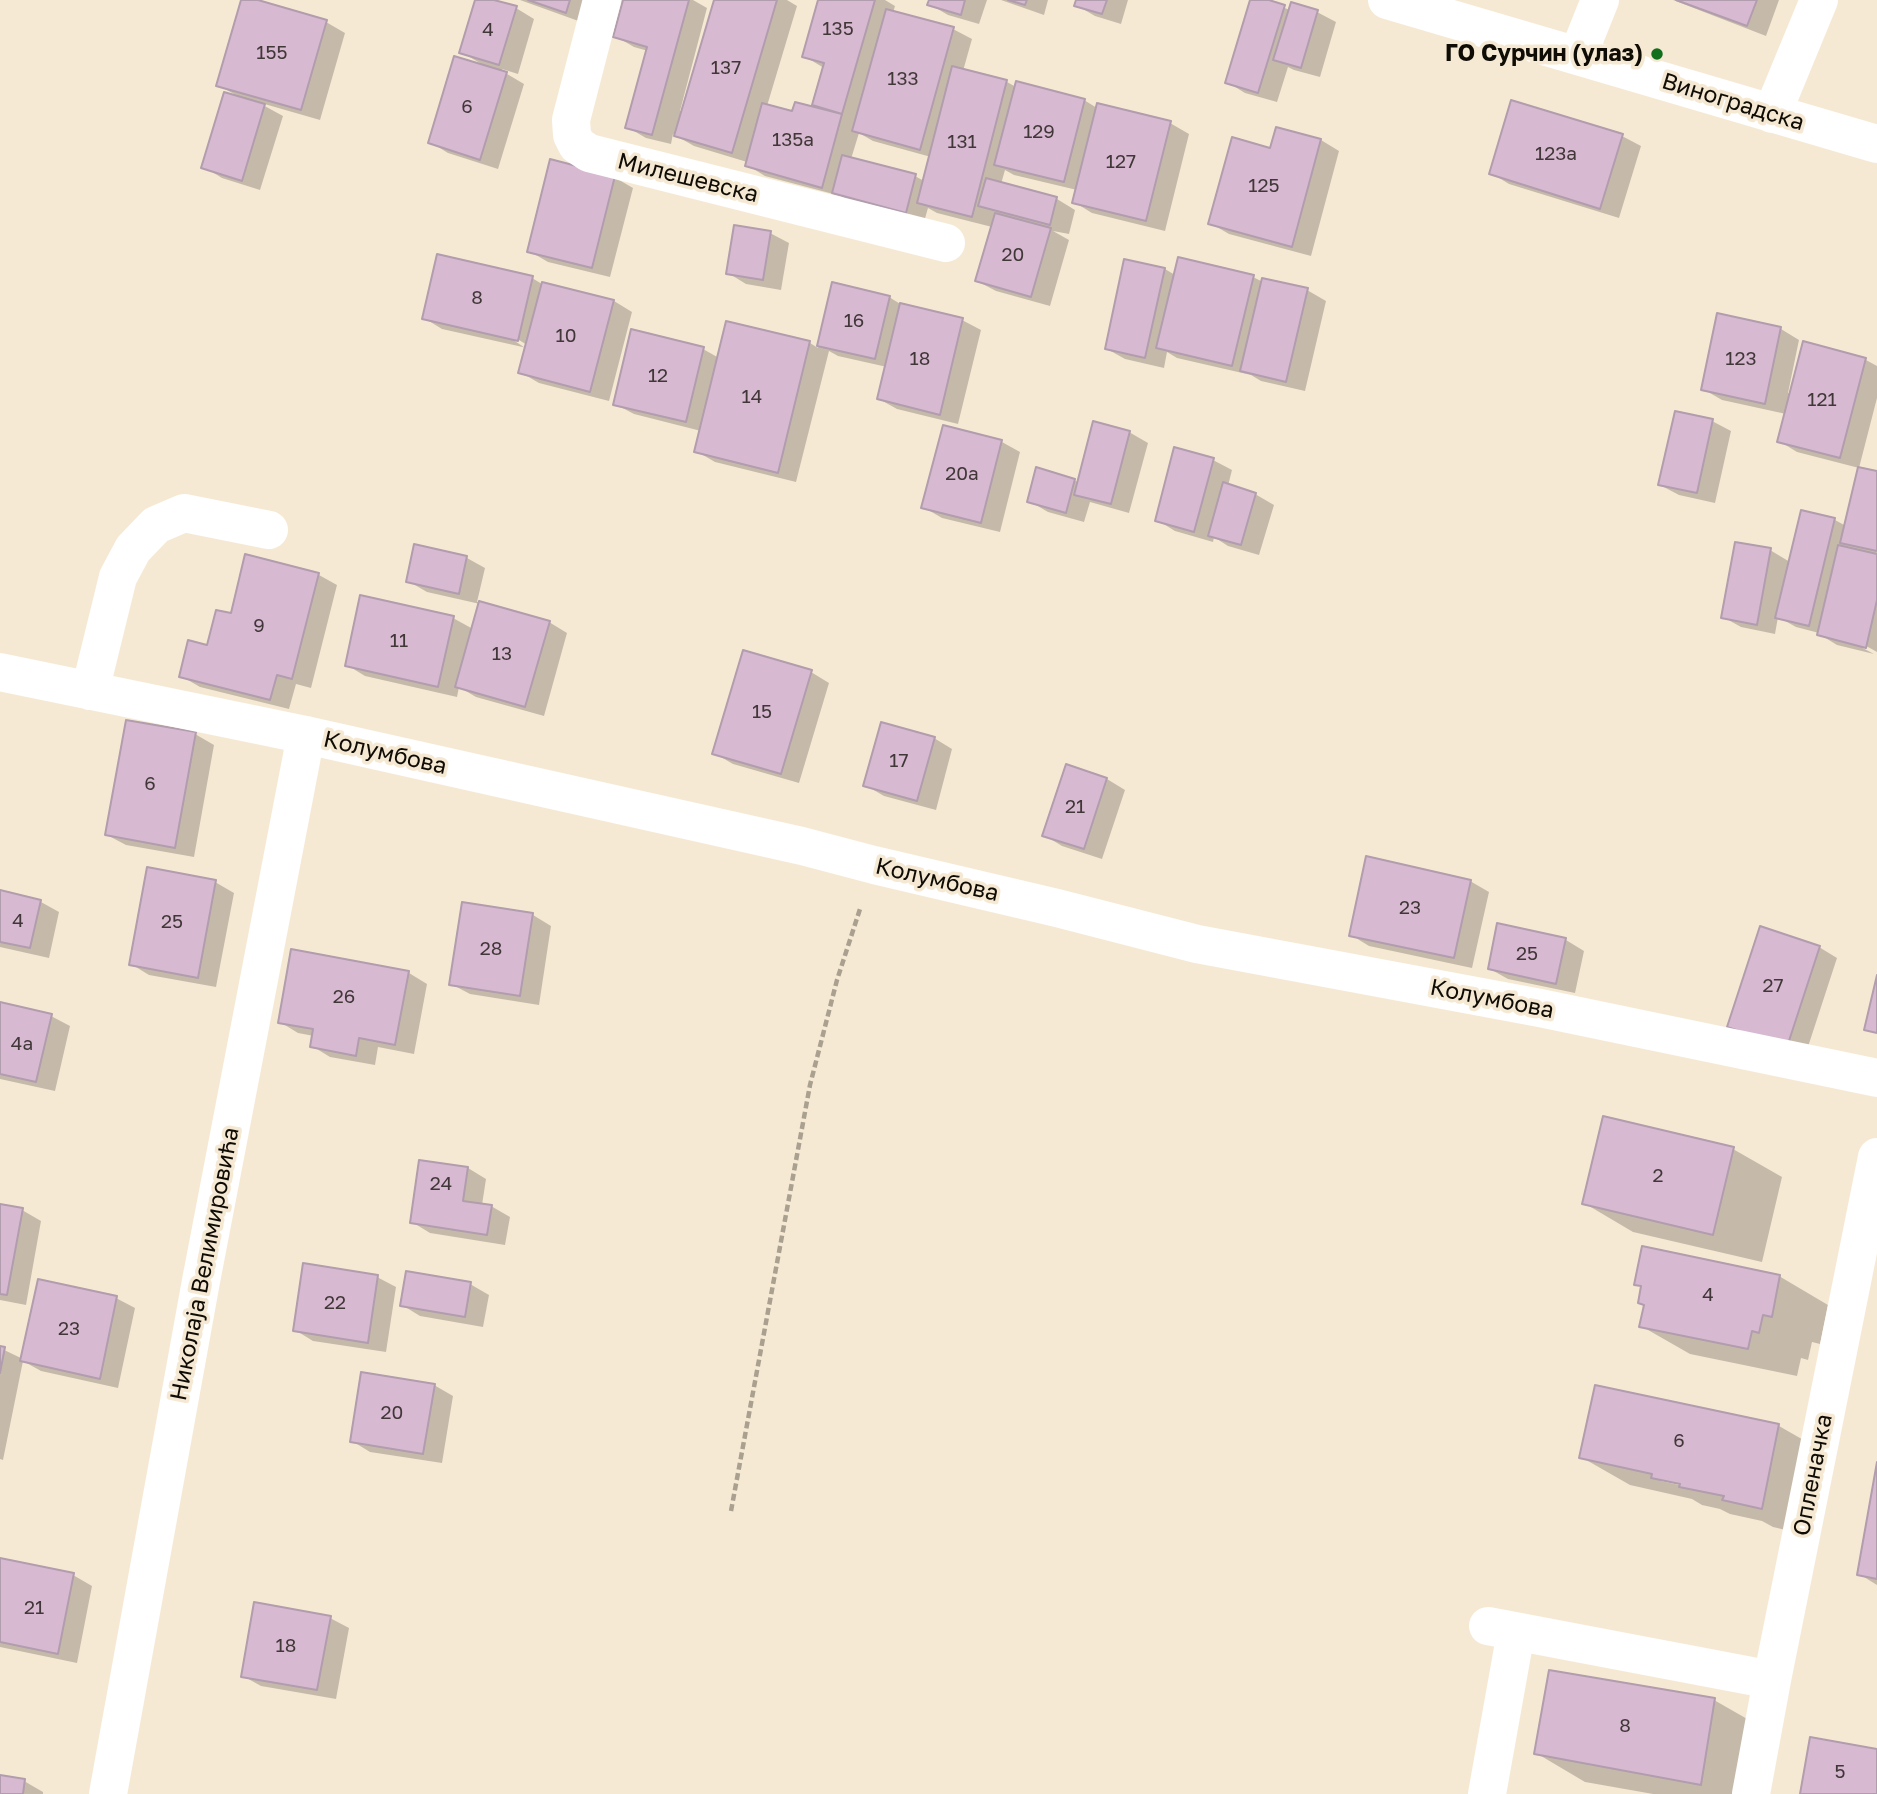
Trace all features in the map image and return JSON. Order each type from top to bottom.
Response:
[{"type":"street","name":"Милешевска","points":[[602,0],[571,120],[572,135],[577,145],[589,153],[946,243]]},
{"type":"street","name":"Виноградска","points":[[1387,0],[1877,144]]},
{"type":"street","points":[[1578,55],[1600,0]]},
{"type":"street","points":[[1772,114],[1819,0]]},
{"type":"street","points":[[90,691],[118,577],[133,549],[156,525],[184,513],[269,530]]},
{"type":"street","name":"Колумбова","points":[[0,672],[306,735],[802,846],[1196,944],[1540,1008],[1877,1077]]},
{"type":"street","name":"Николаја Велимировића","points":[[108,1794],[201,1281],[306,735]]},
{"type":"street","name":"Опленачка","points":[[1751,1794],[1877,1157]]},
{"type":"street","points":[[1487,1794],[1502,1629],[1772,1680]]},
{"type":"path","points":[[732,1511],[810,1085],[837,981],[874,865]]},
{"type":"building","points":[[241,0],[258,0],[327,20],[301,110],[216,86]]},
{"type":"building","points":[[475,0],[494,0],[517,6],[499,65],[459,53]]},
{"type":"building","points":[[528,0],[570,0],[566,13]]},
{"type":"building","points":[[623,0],[689,0],[652,135],[625,128],[647,47],[613,37]]},
{"type":"building","points":[[714,0],[777,0],[732,153],[674,136]]},
{"type":"building","points":[[818,0],[875,0],[842,114],[812,105],[824,63],[802,57]]},
{"type":"building","points":[[929,0],[965,0],[961,15],[927,5]]},
{"type":"building","points":[[1008,0],[1027,0],[1025,5]]},
{"type":"building","points":[[1076,0],[1107,0],[1102,14],[1074,6]]},
{"type":"building","points":[[1250,0],[1269,0],[1285,5],[1258,93],[1225,83]]},
{"type":"building","points":[[1676,0],[1757,0],[1747,26]]},
{"type":"building","points":[[1291,2],[1318,10],[1301,68],[1273,60]]},
{"type":"building","points":[[886,9],[954,27],[920,150],[852,131]]},
{"type":"building","points":[[454,56],[507,72],[480,160],[428,143]]},
{"type":"building","points":[[952,66],[1007,80],[972,217],[917,203]]},
{"type":"building","points":[[1016,81],[1085,99],[1064,182],[994,165]]},
{"type":"building","points":[[224,92],[265,104],[242,181],[201,168]]},
{"type":"building","points":[[1511,100],[1623,134],[1600,209],[1489,174]]},
{"type":"building","points":[[795,102],[842,114],[822,188],[745,166],[762,103],[792,111]]},
{"type":"building","points":[[1097,103],[1171,121],[1146,221],[1072,203]]},
{"type":"building","points":[[1276,127],[1321,139],[1292,247],[1208,224],[1232,137],[1270,148]]},
{"type":"building","points":[[842,155],[916,174],[906,213],[832,193]]},
{"type":"building","points":[[550,159],[615,176],[592,268],[527,252]]},
{"type":"building","points":[[986,178],[1057,197],[1050,225],[978,206]]},
{"type":"building","points":[[995,213],[1051,228],[1031,297],[975,281]]},
{"type":"building","points":[[734,225],[771,231],[763,280],[726,274]]},
{"type":"building","points":[[437,254],[533,276],[518,341],[422,319]]},
{"type":"building","points":[[1178,257],[1254,275],[1232,366],[1156,348]]},
{"type":"building","points":[[1124,259],[1165,268],[1145,358],[1105,349]]},
{"type":"building","points":[[1262,278],[1308,288],[1286,382],[1240,371]]},
{"type":"building","points":[[542,282],[614,300],[590,392],[518,373]]},
{"type":"building","points":[[832,282],[890,296],[875,359],[817,346]]},
{"type":"building","points":[[900,303],[963,318],[940,415],[877,399]]},
{"type":"building","points":[[1717,313],[1781,327],[1765,404],[1701,390]]},
{"type":"building","points":[[726,321],[810,341],[778,473],[694,452]]},
{"type":"building","points":[[631,329],[704,347],[686,422],[613,405]]},
{"type":"building","points":[[1803,341],[1866,358],[1840,458],[1777,442]]},
{"type":"building","points":[[1675,411],[1713,419],[1697,493],[1658,485]]},
{"type":"building","points":[[1093,421],[1130,431],[1111,504],[1074,495]]},
{"type":"building","points":[[943,425],[1002,440],[981,523],[921,508]]},
{"type":"building","points":[[1174,447],[1214,458],[1194,532],[1155,521]]},
{"type":"building","points":[[1036,467],[1075,479],[1066,513],[1027,502]]},
{"type":"building","points":[[1858,467],[1877,471],[1877,551],[1840,543]]},
{"type":"building","points":[[1223,482],[1256,493],[1241,545],[1208,536]]},
{"type":"building","points":[[1801,510],[1835,518],[1809,626],[1775,618]]},
{"type":"building","points":[[1735,542],[1771,548],[1757,625],[1721,618]]},
{"type":"building","points":[[414,544],[467,556],[459,594],[406,582]]},
{"type":"building","points":[[1838,545],[1877,554],[1877,600],[1866,648],[1817,635]]},
{"type":"building","points":[[245,554],[319,573],[292,679],[277,675],[270,700],[179,677],[188,640],[207,645],[216,610],[231,613]]},
{"type":"building","points":[[360,595],[454,616],[438,687],[345,666]]},
{"type":"building","points":[[479,601],[550,621],[525,707],[455,687]]},
{"type":"building","points":[[743,650],[812,670],[781,774],[712,754]]},
{"type":"building","points":[[126,720],[196,732],[175,848],[105,835]]},
{"type":"building","points":[[881,722],[935,737],[917,801],[863,786]]},
{"type":"building","points":[[1066,764],[1107,778],[1084,849],[1042,836]]},
{"type":"building","points":[[1366,856],[1471,880],[1454,958],[1349,936]]},
{"type":"building","points":[[147,867],[216,880],[198,978],[129,965]]},
{"type":"building","points":[[0,890],[41,900],[30,948],[0,942]]},
{"type":"building","points":[[462,902],[533,913],[520,996],[449,985]]},
{"type":"building","points":[[1497,923],[1566,938],[1556,984],[1488,969]]},
{"type":"building","points":[[1760,926],[1820,946],[1787,1047],[1727,1027]]},
{"type":"building","points":[[291,949],[409,971],[395,1045],[359,1038],[356,1056],[310,1047],[313,1029],[278,1023]]},
{"type":"building","points":[[1877,975],[1877,1033],[1864,1030]]},
{"type":"building","points":[[0,1002],[52,1014],[36,1082],[0,1074]]},
{"type":"building","points":[[1603,1116],[1734,1147],[1713,1235],[1582,1204]]},
{"type":"building","points":[[419,1160],[468,1167],[463,1201],[492,1205],[487,1235],[410,1223]]},
{"type":"building","points":[[0,1204],[23,1208],[7,1295],[0,1294]]},
{"type":"building","points":[[1642,1246],[1780,1275],[1772,1317],[1763,1315],[1759,1333],[1752,1331],[1748,1349],[1639,1327],[1644,1305],[1638,1303],[1641,1286],[1634,1285]]},
{"type":"building","points":[[303,1263],[378,1275],[368,1343],[293,1331]]},
{"type":"building","points":[[406,1271],[471,1282],[465,1317],[400,1306]]},
{"type":"building","points":[[38,1279],[117,1296],[100,1379],[20,1361]]},
{"type":"building","points":[[0,1346],[5,1347],[0,1373]]},
{"type":"building","points":[[361,1372],[435,1384],[423,1454],[350,1442]]},
{"type":"building","points":[[1595,1385],[1779,1424],[1762,1509],[1722,1500],[1724,1496],[1679,1487],[1680,1484],[1651,1478],[1652,1474],[1579,1458]]},
{"type":"building","points":[[1877,1462],[1877,1579],[1857,1575]]},
{"type":"building","points":[[0,1558],[74,1573],[58,1654],[0,1642]]},
{"type":"building","points":[[254,1602],[331,1616],[317,1690],[241,1677]]},
{"type":"building","points":[[1549,1670],[1715,1698],[1701,1785],[1534,1754]]},
{"type":"building","points":[[1810,1737],[1877,1749],[1877,1794],[1800,1794]]},
{"type":"building","points":[[0,1775],[25,1779],[23,1794],[0,1794]]},
{"type":"place","name":"ГО Сурчин (улаз)","points":[[1657,54]]}]
